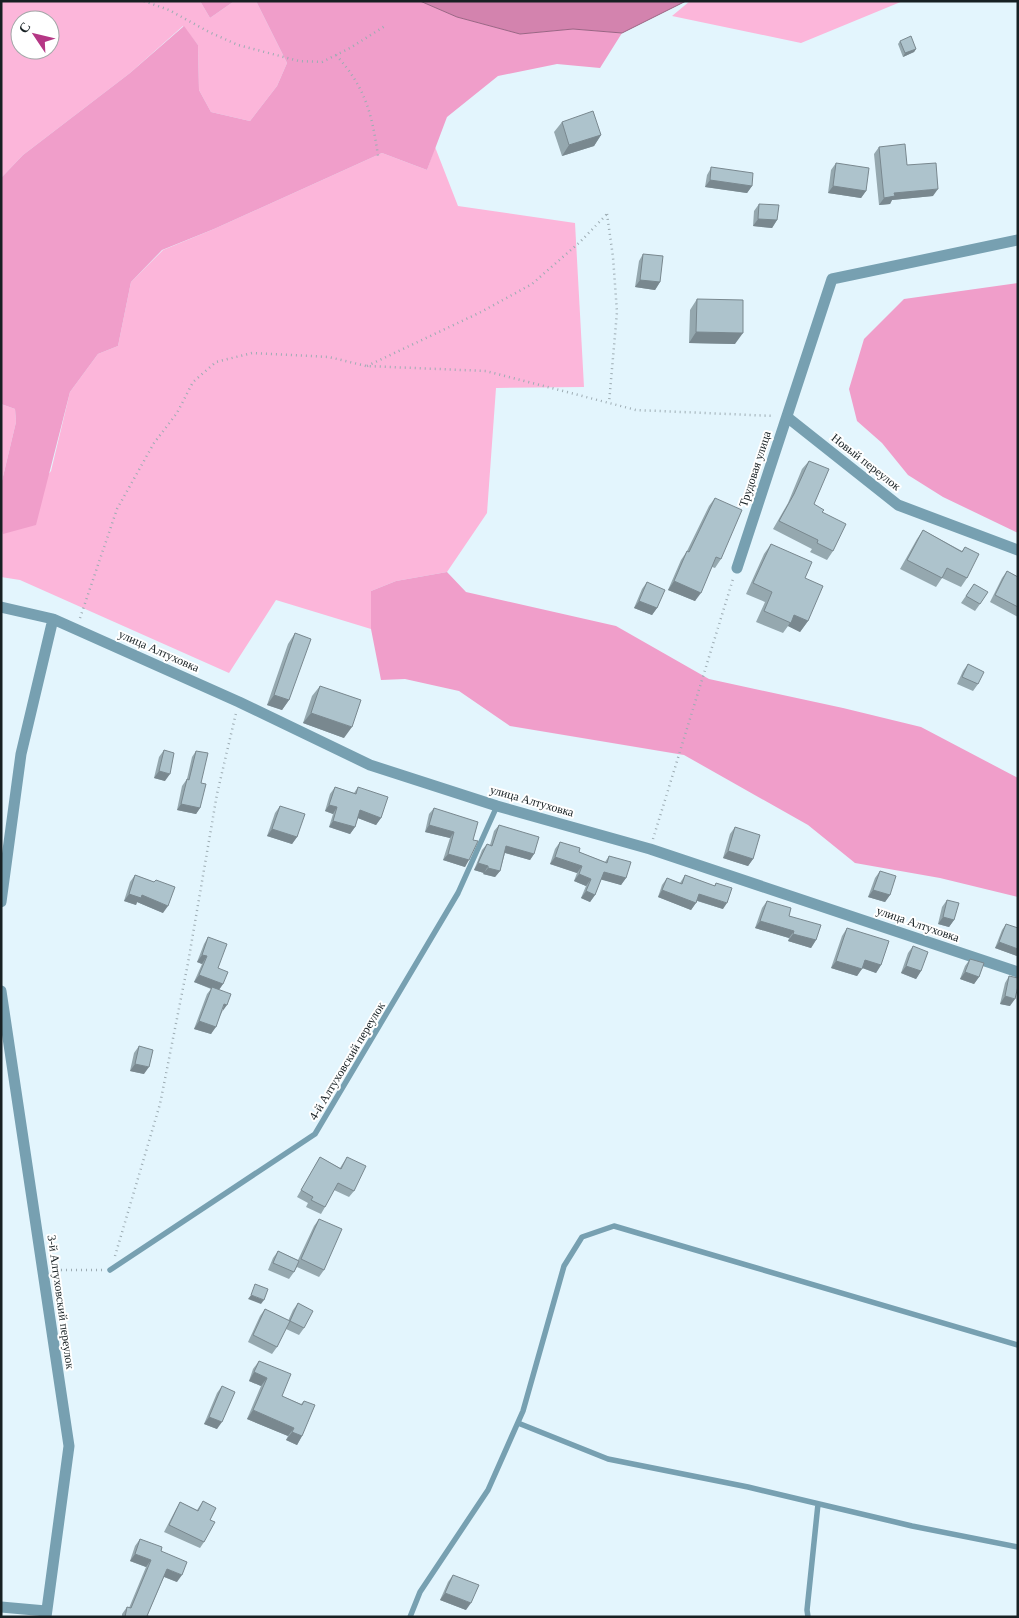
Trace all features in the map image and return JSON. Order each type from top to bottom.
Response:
[{"type":"street","name":"Трудовая улица","points":[[737,568],[832,279],[1018,240]]},
{"type":"street","name":"Новый переулок","points":[[787,416],[898,505],[1018,550]]},
{"type":"street","name":"улица Алтуховка","points":[[1,606],[53,619],[77,629],[239,702],[370,765],[497,806],[650,849],[1018,972]]},
{"type":"street","points":[[1,902],[21,754],[53,619]]},
{"type":"street","name":"3-й Алтуховский переулок","points":[[1,991],[69,1446],[46,1614]]},
{"type":"street","points":[[1,1607],[46,1614]]},
{"type":"lane","name":"4-й Алтуховский переулок","points":[[110,1270],[316,1134],[458,893],[497,806]]},
{"type":"lane","points":[[410,1617],[420,1592],[488,1490],[518,1424],[564,1266],[582,1237],[614,1226],[1018,1345]]},
{"type":"lane","points":[[518,1424],[608,1459],[748,1487],[912,1526],[1018,1547]]},
{"type":"lane","points":[[808,1617],[807,1610],[818,1504]]},
{"type":"path","points":[[144,1],[170,10],[238,46],[299,61],[322,62],[385,26]]},
{"type":"path","points":[[336,55],[351,72],[364,96],[374,127],[378,156]]},
{"type":"path","points":[[366,366],[472,316],[532,284],[580,242],[607,214],[613,257],[617,312],[609,403]]},
{"type":"path","points":[[77,629],[117,509],[150,450],[177,413],[193,382],[216,362],[252,352],[329,358],[366,366],[486,371],[636,410],[787,416]]},
{"type":"path","points":[[650,849],[737,568]]},
{"type":"path","points":[[43,1270],[110,1270],[160,1104],[188,963],[217,794],[239,702]]},
{"type":"shaded area","points":[[1,1],[200,1],[210,18],[233,2],[256,1],[287,63],[277,86],[250,121],[211,112],[199,90],[198,45],[183,26],[130,73],[23,155],[1,178]]},
{"type":"shaded area","points":[[200,1],[237,1],[210,18]]},
{"type":"shaded area","points":[[256,1],[420,1],[457,17],[520,34],[573,29],[622,33],[600,68],[557,64],[498,76],[447,117],[427,170],[382,153],[214,229],[162,250],[131,282],[118,346],[98,354],[70,392],[36,525],[3,534],[1,528],[1,485],[16,422],[15,409],[1,404],[1,178],[23,155],[130,73],[184,26],[198,45],[199,90],[211,112],[250,121],[277,86],[287,63]]},
{"type":"shaded area","points":[[420,1],[686,1],[622,33],[573,29],[520,34],[457,17]]},
{"type":"shaded area","points":[[690,1],[903,1],[801,43],[672,16]]},
{"type":"shaded area","points":[[435,147],[458,206],[575,223],[584,387],[496,388],[487,513],[447,572],[396,581],[371,591],[371,629],[276,600],[229,673],[20,580],[1,577],[1,528],[3,533],[51,471],[70,392],[98,354],[118,346],[131,282],[163,250],[382,153],[427,170]]},
{"type":"shaded area","points":[[1018,283],[1018,533],[943,497],[908,475],[882,443],[857,421],[849,389],[864,339],[904,299]]},
{"type":"shaded area","points":[[1,404],[15,409],[16,422],[1,485]]},
{"type":"shaded area","points":[[447,572],[466,592],[616,626],[709,679],[921,727],[1018,778],[1018,897],[940,878],[855,863],[808,825],[684,755],[510,726],[459,691],[405,679],[381,680],[371,629],[371,591],[396,581]]},
{"type":"building","points":[[911,36],[916,49],[905,53],[900,41]]},
{"type":"building","points":[[593,111],[601,135],[569,145],[562,122]]},
{"type":"building","points":[[905,144],[907,165],[936,163],[938,189],[894,193],[895,196],[884,198],[879,147]]},
{"type":"building","points":[[836,163],[869,168],[866,191],[833,186]]},
{"type":"building","points":[[711,167],[753,173],[752,186],[710,180]]},
{"type":"building","points":[[759,204],[779,205],[777,220],[758,219]]},
{"type":"building","points":[[643,254],[663,256],[660,282],[640,280]]},
{"type":"building","points":[[697,299],[743,300],[743,333],[696,332]]},
{"type":"building","points":[[809,461],[829,469],[814,504],[824,510],[822,512],[846,524],[833,551],[817,543],[818,540],[779,521]]},
{"type":"building","points":[[715,498],[742,510],[721,559],[716,557],[701,593],[674,581],[687,551],[689,552]]},
{"type":"building","points":[[923,530],[962,552],[965,547],[979,554],[967,578],[947,568],[942,578],[907,560]]},
{"type":"building","points":[[771,544],[812,562],[805,578],[823,586],[808,621],[794,615],[791,623],[764,611],[772,592],[753,583]]},
{"type":"building","points":[[1007,571],[1018,577],[1018,607],[995,595]]},
{"type":"building","points":[[647,582],[665,590],[657,608],[639,601]]},
{"type":"building","points":[[974,584],[988,592],[980,604],[966,596]]},
{"type":"building","points":[[295,633],[311,639],[289,700],[274,695]]},
{"type":"building","points":[[968,664],[984,672],[978,684],[962,677]]},
{"type":"building","points":[[320,686],[361,700],[352,727],[311,713]]},
{"type":"building","points":[[164,750],[174,753],[170,774],[159,771]]},
{"type":"building","points":[[196,751],[208,753],[201,783],[206,784],[200,808],[181,804]]},
{"type":"building","points":[[335,787],[356,794],[358,787],[388,797],[381,818],[360,810],[355,827],[333,821],[337,807],[329,805]]},
{"type":"building","points":[[280,806],[305,814],[297,837],[272,829]]},
{"type":"building","points":[[434,808],[478,822],[473,840],[478,841],[469,860],[448,854],[454,832],[429,825]]},
{"type":"building","points":[[499,825],[539,837],[534,854],[506,846],[500,871],[478,863],[487,844],[492,846]]},
{"type":"building","points":[[735,827],[760,835],[753,859],[728,851]]},
{"type":"building","points":[[560,842],[580,848],[579,852],[607,863],[609,856],[631,862],[626,878],[604,872],[595,895],[586,891],[591,879],[579,874],[582,866],[555,857]]},
{"type":"building","points":[[880,871],[896,876],[890,895],[873,890]]},
{"type":"building","points":[[135,875],[175,887],[168,906],[142,895],[141,898],[129,894]]},
{"type":"building","points":[[685,875],[715,886],[716,883],[732,888],[727,903],[699,894],[696,903],[662,890],[667,878],[682,884]]},
{"type":"building","points":[[947,900],[959,903],[954,920],[943,917]]},
{"type":"building","points":[[767,901],[791,908],[789,916],[821,925],[816,940],[793,934],[794,931],[760,921]]},
{"type":"building","points":[[1006,924],[1018,928],[1018,949],[999,942]]},
{"type":"building","points":[[847,928],[889,941],[881,965],[865,960],[862,969],[836,961]]},
{"type":"building","points":[[208,937],[227,944],[218,968],[228,972],[223,984],[199,975],[207,956],[202,955]]},
{"type":"building","points":[[913,946],[928,952],[921,971],[906,966]]},
{"type":"building","points":[[970,959],[984,963],[979,977],[965,972]]},
{"type":"building","points":[[1009,976],[1018,978],[1015,999],[1005,996]]},
{"type":"building","points":[[212,987],[231,994],[227,1005],[224,1004],[216,1027],[199,1021]]},
{"type":"building","points":[[139,1046],[153,1050],[149,1067],[135,1064]]},
{"type":"building","points":[[320,1157],[341,1169],[347,1157],[366,1166],[354,1191],[338,1183],[325,1207],[311,1200],[313,1197],[301,1190]]},
{"type":"building","points":[[319,1219],[342,1229],[324,1270],[301,1259]]},
{"type":"building","points":[[278,1251],[299,1261],[294,1272],[273,1263]]},
{"type":"building","points":[[255,1284],[268,1289],[264,1300],[251,1295]]},
{"type":"building","points":[[298,1303],[313,1311],[304,1328],[290,1321]]},
{"type":"building","points":[[265,1309],[290,1321],[277,1347],[253,1335]]},
{"type":"building","points":[[259,1361],[291,1374],[282,1396],[302,1405],[304,1401],[315,1405],[302,1436],[292,1432],[294,1428],[253,1410],[267,1378],[254,1372]]},
{"type":"building","points":[[222,1386],[235,1392],[222,1422],[209,1417]]},
{"type":"building","points":[[203,1501],[216,1508],[210,1520],[215,1522],[204,1542],[169,1525],[180,1502],[198,1511]]},
{"type":"building","points":[[140,1539],[162,1547],[161,1551],[187,1562],[182,1575],[167,1569],[147,1616],[152,1617],[125,1617],[127,1607],[131,1608],[151,1560],[135,1554]]},
{"type":"building","points":[[453,1575],[479,1585],[471,1603],[445,1593]]}]
